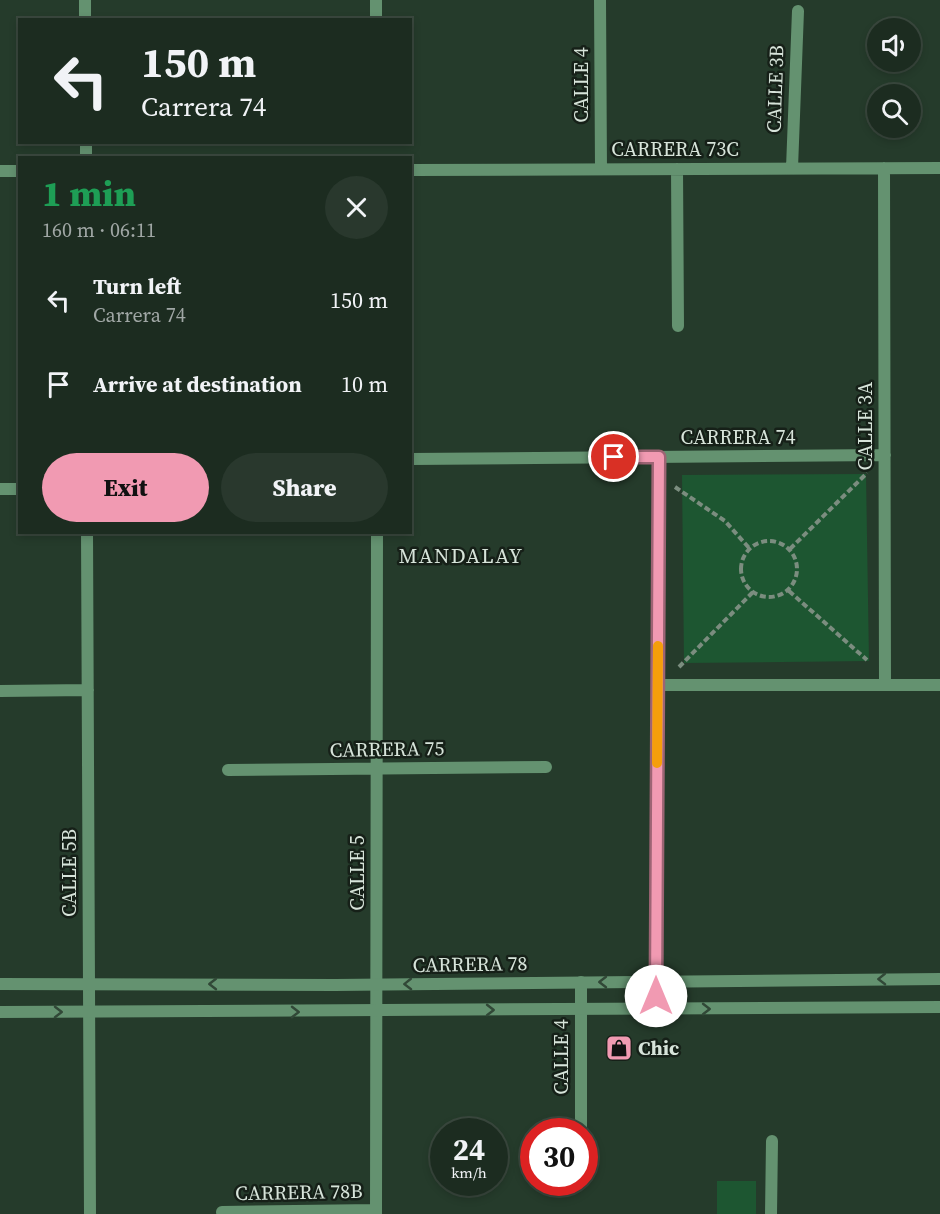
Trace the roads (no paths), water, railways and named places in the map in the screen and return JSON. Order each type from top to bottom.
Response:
[{"type":"street","points":[[85,0],[85,18]]},
{"type":"street","points":[[376,0],[376,18]]},
{"type":"street","name":"CALLE 4","points":[[600,0],[601,169]]},
{"type":"street","name":"CALLE 3B","points":[[792,168],[798,11]]},
{"type":"street","name":"CALLE 3A","points":[[884,168],[885,685]]},
{"type":"street","name":"CARRERA 73C","points":[[412,170],[940,168]]},
{"type":"street","points":[[677,169],[678,326]]},
{"type":"street","points":[[0,171],[18,171]]},
{"type":"street","name":"CARRERA 74","points":[[412,459],[885,455]]},
{"type":"street","points":[[656,1010],[659,457]]},
{"type":"street","points":[[0,489],[18,489]]},
{"type":"street","name":"CALLE 5B","points":[[87,534],[90,1214]]},
{"type":"street","name":"CALLE 5","points":[[376,1212],[377,534]]},
{"type":"street","points":[[657,685],[940,685]]},
{"type":"street","points":[[0,691],[88,690]]},
{"type":"street","name":"CARRERA 75","points":[[228,770],[546,767]]},
{"type":"street","name":"CARRERA 78","points":[[0,984],[376,984],[940,979]]},
{"type":"street","name":"CALLE 4","points":[[580,982],[581,1118]]},
{"type":"street","points":[[0,1012],[940,1007]]},
{"type":"street","points":[[771,1214],[772,1141]]},
{"type":"street","name":"CARRERA 78B","points":[[222,1212],[376,1212]]},
{"type":"place","name":"Chic","points":[[619,1048]]},
{"type":"district","name":"MANDALAY","points":[[461,555]]}]
